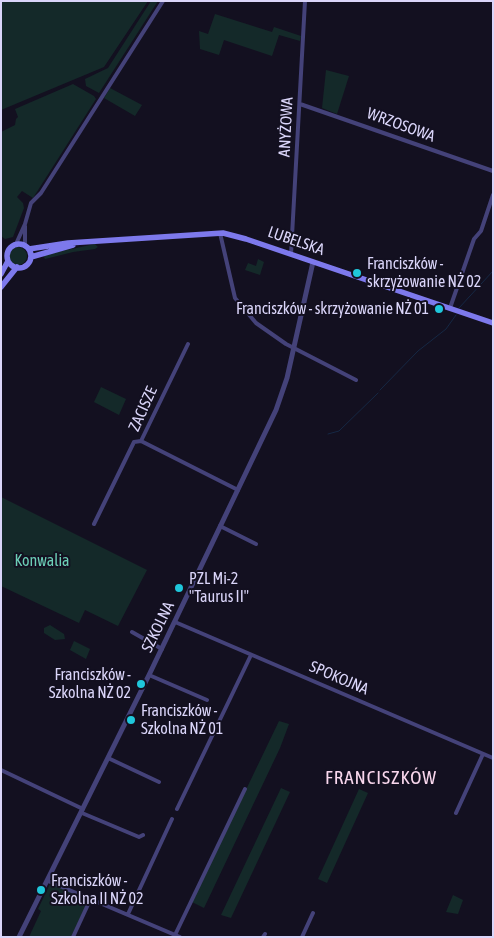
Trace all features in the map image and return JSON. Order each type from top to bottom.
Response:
[{"type":"main road","name":"LUBELSKA","points":[[27,247],[68,242],[82,243],[220,233],[240,237],[493,323]]},
{"type":"main road","name":"LUBELSKA","points":[[31,257],[82,243]]},
{"type":"main road","points":[[1,274],[8,261],[8,250],[16,244],[27,247],[31,257],[26,265],[16,267],[1,286]]},
{"type":"main road","points":[[8,261],[16,267]]},
{"type":"street","points":[[16,244],[26,224],[31,203],[41,192],[163,1]]},
{"type":"street","name":"ANYŻOWA","points":[[291,254],[305,1]]},
{"type":"street","name":"WRZOSOWA","points":[[300,104],[493,172]]},
{"type":"street","points":[[450,308],[474,240],[481,231],[493,195]]},
{"type":"street","points":[[26,224],[27,247]]},
{"type":"street","points":[[220,233],[238,304],[263,330],[294,349],[356,380]]},
{"type":"street","name":"SZKOLNA","points":[[19,937],[162,649],[276,410],[286,383],[313,262]]},
{"type":"street","name":"ZACISZE","points":[[188,344],[141,441],[238,490]]},
{"type":"street","points":[[94,524],[134,442],[141,441]]},
{"type":"street","points":[[220,526],[256,544]]},
{"type":"street","name":"SPOKOJNA","points":[[174,622],[493,758]]},
{"type":"street","points":[[132,632],[162,649]]},
{"type":"street","points":[[177,809],[251,655]]},
{"type":"street","points":[[149,675],[207,700]]},
{"type":"street","points":[[456,812],[484,754]]},
{"type":"street","points":[[108,758],[159,782]]},
{"type":"street","points":[[1,770],[82,811],[139,837],[143,836]]},
{"type":"street","points":[[48,881],[177,936],[244,788]]},
{"type":"street","points":[[128,914],[172,819]]},
{"type":"street","points":[[74,937],[91,898]]},
{"type":"street","points":[[302,937],[313,913]]},
{"type":"green space","points":[[1,1],[148,1],[104,67],[1,110]]},
{"type":"green space","points":[[151,1],[158,1],[99,93],[86,86],[85,79],[108,68]]},
{"type":"green space","points":[[215,14],[272,32],[274,27],[301,36],[300,41],[279,35],[272,56],[224,40],[219,55],[200,49],[199,31],[208,34]]},
{"type":"green space","points":[[326,70],[349,76],[337,114],[322,108]]},
{"type":"green space","points":[[73,84],[96,99],[33,198],[22,191],[17,197],[23,203],[24,208],[13,237],[5,239],[1,236],[1,132],[15,125],[18,117],[15,109]]},
{"type":"green space","points":[[110,88],[142,105],[135,116],[104,98]]},
{"type":"green space","points":[[95,244],[98,247],[95,249],[45,259],[43,255]]},
{"type":"green space","points":[[18,247],[24,250],[27,256],[24,262],[18,265],[12,262],[9,256],[12,250]]},
{"type":"green space","points":[[258,259],[264,262],[260,275],[245,270],[248,263],[256,266]]},
{"type":"green space","points":[[101,387],[126,399],[119,415],[94,402]]},
{"type":"green space","name":"Konwalia","points":[[1,497],[147,570],[118,626],[85,610],[79,623],[1,586]]},
{"type":"green space","points":[[50,625],[64,634],[65,639],[55,640],[44,633],[44,628]]},
{"type":"green space","points":[[74,641],[90,649],[86,659],[70,650]]},
{"type":"green space","points":[[279,721],[289,724],[280,748],[204,908],[192,902]]},
{"type":"green space","points":[[281,788],[290,792],[231,918],[221,915]]},
{"type":"green space","points":[[359,789],[368,793],[327,883],[318,879]]},
{"type":"green space","points":[[50,884],[89,899],[71,937],[29,937],[41,911],[38,909]]},
{"type":"green space","points":[[453,895],[463,900],[458,914],[446,912]]},
{"type":"waterway","points":[[459,308],[493,271]]},
{"type":"waterway","points":[[380,390],[418,351],[446,329],[456,315]]},
{"type":"waterway","points":[[328,434],[339,431],[378,393]]},
{"type":"place","name":"Franciszków - skrzyżowanie NŻ 02","points":[[357,273]]},
{"type":"place","name":"Franciszków - skrzyżowanie NŻ 01","points":[[439,309]]},
{"type":"place","name":"PZL Mi-2 \"Taurus II\"","points":[[179,588]]},
{"type":"place","name":"Franciszków - Szkolna NŻ 02","points":[[141,684]]},
{"type":"place","name":"Franciszków - Szkolna NŻ 01","points":[[131,720]]},
{"type":"place","name":"Franciszków - Szkolna II NŻ 02","points":[[41,890]]},
{"type":"district","name":"FRANCISZKÓW","points":[[381,778]]}]
